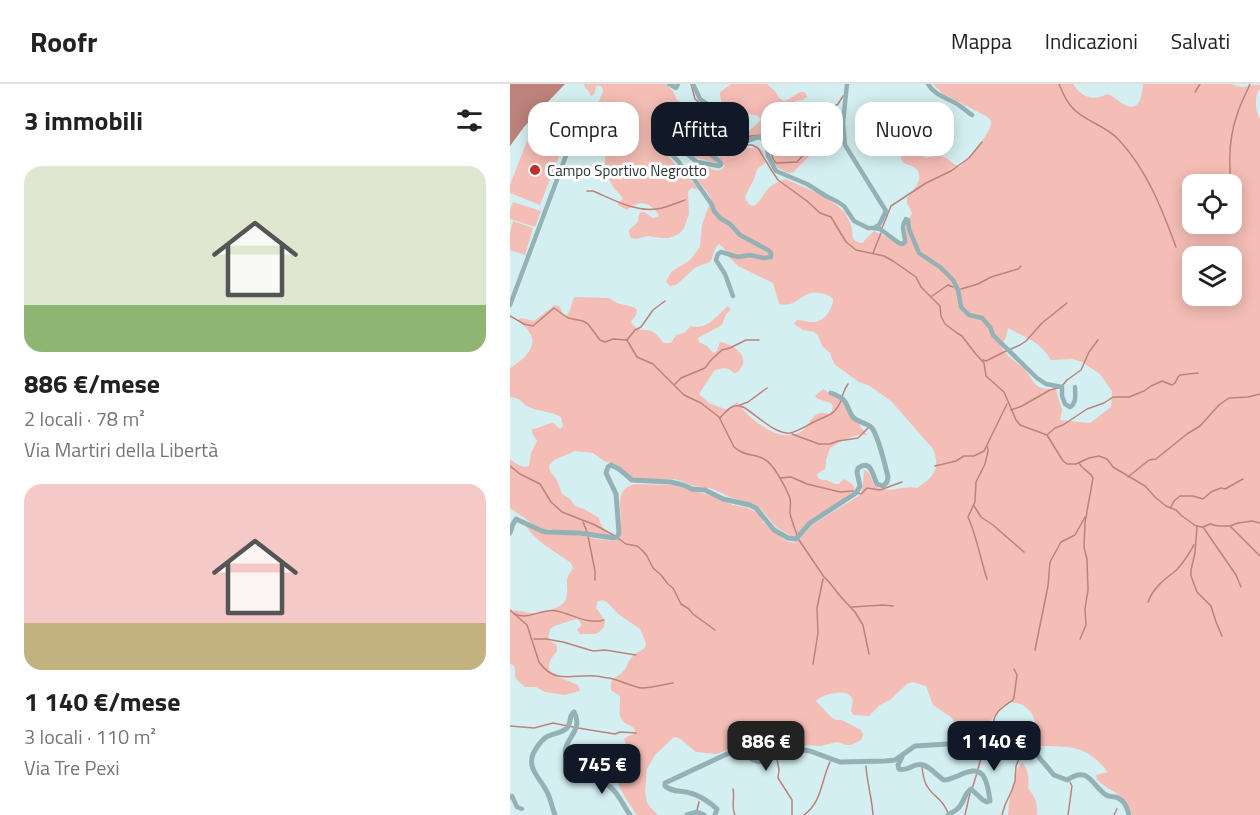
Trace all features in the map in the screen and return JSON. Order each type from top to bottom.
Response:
[{"type":"street","points":[[669,84],[676,88],[678,84]]},
{"type":"street","points":[[693,84],[700,99],[704,102]]},
{"type":"street","points":[[847,84],[843,123],[845,145],[886,211],[879,225],[874,228]]},
{"type":"street","points":[[928,84],[939,96],[960,105],[972,115]]},
{"type":"street","points":[[749,140],[759,137],[766,141],[768,156],[776,171],[807,184],[838,202],[844,206],[854,221],[868,228],[880,229],[903,244],[905,242],[903,222],[908,220],[917,250],[944,270],[953,280],[958,290],[961,307],[969,315],[982,318],[990,327],[993,335],[1037,378],[1046,384],[1062,387],[1065,404],[1070,407],[1075,402],[1075,387]]},
{"type":"street","points":[[510,305],[566,156]]},
{"type":"street","points":[[673,156],[694,179],[720,218],[730,224],[740,235],[768,250],[771,254],[768,258],[750,255],[738,257],[721,252],[718,254],[716,260],[725,274],[733,296]]},
{"type":"street","points":[[690,156],[697,162],[721,165],[712,156]]},
{"type":"street","points":[[510,533],[516,519],[547,532],[617,537],[619,533],[616,494],[606,473],[611,465],[637,482],[672,482],[692,489],[705,490],[729,501],[750,505],[756,508],[774,530],[788,538],[796,539],[810,523],[856,493],[860,486],[857,472],[860,466],[870,468],[877,483],[883,486],[888,482],[872,428],[856,420],[846,401],[831,393]]},
{"type":"street","points":[[555,815],[549,794],[533,770],[531,760],[537,747],[546,737],[566,729],[571,713],[574,712],[576,729],[565,748],[568,761],[578,770],[599,779],[612,788],[630,815]]},
{"type":"street","points":[[715,815],[717,810],[712,805],[689,792],[668,789],[665,783],[729,753],[745,754],[759,762],[777,749],[788,748],[810,751],[840,762],[895,760],[915,747],[948,744],[996,727],[1037,755],[1058,777],[1067,780],[1075,775],[1083,775],[1095,783],[1106,795],[1120,799],[1127,807],[1129,815]]},
{"type":"street","points":[[902,756],[898,767],[901,771],[920,764],[944,780],[951,780],[972,771],[982,774],[986,779],[989,802],[983,800],[971,789],[965,793],[956,811],[948,815]]},
{"type":"street","points":[[510,797],[512,796],[517,807],[522,810]]},
{"type":"street","points":[[687,815],[697,812],[704,815]]},
{"type":"shaded area","points":[[510,84],[565,84],[548,102],[528,102],[528,123],[510,146]]},
{"type":"shaded area","points":[[584,84],[665,84],[673,91],[680,102],[651,102],[651,156],[669,156],[698,190],[692,188],[688,191],[689,214],[679,234],[669,238],[648,236],[635,239],[630,237],[629,230],[638,222],[641,212],[653,218],[659,215],[644,203],[627,210],[618,205],[622,197],[613,187],[604,168],[606,156],[639,156],[639,102],[599,102],[603,91],[602,87],[597,85],[591,96]]},
{"type":"shaded area","points":[[731,84],[767,84],[784,101],[800,92],[805,92],[807,97],[795,102],[761,102],[761,120],[758,116],[749,115],[749,102],[722,102],[720,92]]},
{"type":"shaded area","points":[[933,84],[1073,84],[1088,97],[1108,94],[1130,107],[1140,101],[1143,84],[1232,84],[1243,87],[1260,85],[1256,104],[1260,119],[1260,815],[1132,815],[1122,798],[1097,780],[1096,775],[1108,772],[1092,756],[1069,747],[1039,746],[1033,738],[1035,721],[1031,712],[1023,705],[1012,702],[1002,706],[988,724],[966,732],[957,726],[951,717],[933,705],[926,686],[912,682],[880,705],[869,716],[854,715],[851,711],[853,700],[847,693],[829,694],[816,701],[831,717],[861,730],[863,735],[861,740],[851,745],[837,742],[821,746],[785,744],[774,746],[762,755],[737,748],[717,754],[696,752],[679,738],[674,737],[655,755],[647,769],[645,791],[647,802],[658,815],[637,815],[621,789],[615,768],[615,761],[619,757],[630,757],[632,753],[624,739],[633,735],[635,730],[621,719],[620,696],[611,690],[611,682],[622,673],[638,652],[645,648],[646,643],[640,629],[602,600],[597,602],[596,608],[605,624],[596,634],[580,634],[577,630],[581,626],[580,621],[576,619],[550,629],[548,639],[557,646],[557,651],[550,662],[549,670],[558,677],[578,685],[580,691],[565,695],[545,692],[536,687],[525,687],[516,677],[515,668],[510,664],[510,611],[537,613],[561,605],[566,599],[567,580],[573,568],[571,563],[541,542],[526,526],[615,541],[620,534],[620,499],[625,489],[637,484],[672,485],[748,508],[758,513],[772,531],[786,541],[796,543],[812,525],[860,495],[864,470],[869,474],[874,485],[890,490],[906,487],[917,488],[933,474],[936,466],[933,449],[891,401],[834,364],[830,353],[822,346],[818,335],[794,324],[797,320],[816,322],[824,318],[830,311],[833,299],[824,294],[814,293],[790,304],[779,304],[773,283],[738,266],[719,244],[710,262],[696,267],[676,285],[670,286],[666,282],[671,272],[690,260],[700,247],[702,225],[711,199],[694,172],[702,166],[717,171],[721,170],[725,166],[716,156],[749,156],[749,148],[761,150],[761,156],[764,156],[765,163],[757,169],[745,198],[751,206],[757,203],[772,186],[785,179],[816,193],[839,207],[848,218],[855,241],[862,243],[874,231],[901,246],[906,244],[906,226],[912,213],[907,198],[918,182],[919,174],[912,166],[902,162],[901,156],[924,156],[925,158],[941,156],[960,167],[990,128],[990,119],[943,94]],"holes":[[[1008,328],[1037,344],[1051,360],[1072,359],[1082,362],[1100,374],[1112,391],[1111,407],[1090,423],[1060,420],[1062,410],[1056,390],[1038,386],[1001,346]]]},
{"type":"shaded area","points":[[761,120],[761,135],[749,138],[749,131]]},
{"type":"shaded area","name":"Campo Sportivo Negrotto","points":[[527,141],[528,156],[559,156],[540,205],[510,193],[510,185]]},
{"type":"shaded area","points":[[710,156],[717,163],[694,157]]},
{"type":"shaded area","points":[[809,156],[794,172],[790,173],[775,165],[771,157]]},
{"type":"shaded area","points":[[513,202],[541,211],[535,227],[510,219]]},
{"type":"shaded area","points":[[513,221],[533,228],[525,255],[510,250],[510,232]]},
{"type":"shaded area","points":[[575,297],[609,298],[617,303],[633,307],[637,310],[631,322],[634,326],[655,333],[664,343],[671,343],[676,335],[684,333],[691,326],[707,324],[728,306],[731,310],[726,314],[722,325],[698,338],[699,342],[713,353],[717,351],[720,342],[732,346],[742,356],[743,365],[738,372],[734,373],[725,368],[714,371],[699,394],[709,403],[727,410],[737,402],[758,423],[776,433],[786,435],[803,430],[819,413],[829,414],[832,411],[831,403],[815,396],[823,389],[837,397],[848,407],[868,435],[853,436],[830,448],[825,469],[817,474],[818,478],[835,484],[839,484],[844,479],[855,488],[793,537],[776,527],[755,504],[732,498],[713,489],[690,485],[674,479],[631,477],[617,465],[604,461],[593,453],[575,451],[554,460],[549,466],[550,471],[557,480],[562,494],[575,506],[599,518],[602,526],[612,536],[544,529],[533,524],[510,508],[510,459],[521,466],[529,466],[531,453],[537,441],[532,429],[553,423],[560,429],[563,426],[561,417],[531,408],[519,399],[510,397],[510,368],[528,353],[532,343],[529,332],[518,320],[521,318],[534,321],[555,305],[566,316]]},
{"type":"shaded area","points":[[1022,762],[1028,775],[1028,788],[1034,797],[1037,815],[1008,815],[1010,794],[1017,770]]},
{"type":"waterway","points":[[691,84],[695,99],[698,102]]},
{"type":"waterway","points":[[1059,84],[1075,110],[1114,135],[1138,164],[1153,190],[1176,247]]},
{"type":"waterway","points":[[1195,92],[1200,84]]},
{"type":"waterway","points":[[1230,174],[1230,149],[1234,126],[1250,84]]},
{"type":"waterway","points":[[749,137],[764,135],[771,141],[772,156],[776,163],[797,162],[805,153],[822,117],[838,104],[843,96]]},
{"type":"waterway","points":[[882,228],[891,206],[926,183],[951,171],[969,158],[982,142]]},
{"type":"waterway","points":[[749,145],[758,148],[778,180],[820,213],[831,217],[846,242],[856,250],[884,256],[916,277],[921,287],[940,306],[945,324],[962,336],[984,363],[986,376],[1004,392],[1020,425],[1047,435],[1067,464],[1076,464],[1099,456],[1107,459],[1113,467],[1145,486],[1166,506],[1176,510],[1196,526],[1203,527],[1210,524],[1230,526],[1252,521],[1260,523]]},
{"type":"waterway","points":[[587,191],[593,191],[626,205],[644,209],[662,208],[685,200]]},
{"type":"waterway","points":[[873,253],[881,233]]},
{"type":"waterway","points":[[961,289],[1021,266]]},
{"type":"waterway","points":[[932,296],[948,285],[953,287]]},
{"type":"waterway","points":[[627,340],[635,330],[641,327],[653,310],[665,301]]},
{"type":"waterway","points":[[1011,349],[1026,341],[1042,323],[1067,303]]},
{"type":"waterway","points":[[510,316],[533,326],[554,308],[568,318],[588,324],[600,340],[605,342],[613,339],[627,340],[637,357],[653,364],[684,395],[701,403],[719,417],[734,447],[764,459],[772,466],[790,498],[790,513],[797,535]]},
{"type":"waterway","points":[[675,384],[681,378],[705,368],[722,350],[746,340],[759,340]]},
{"type":"waterway","points":[[1062,386],[1081,370],[1089,352],[1098,340]]},
{"type":"waterway","points":[[983,360],[986,361],[1006,351]]},
{"type":"waterway","points":[[1048,434],[1087,409],[1113,397],[1129,397],[1162,381],[1172,385],[1180,375],[1198,373]]},
{"type":"waterway","points":[[842,397],[848,384]]},
{"type":"waterway","points":[[740,405],[767,388]]},
{"type":"waterway","points":[[1011,410],[1058,388]]},
{"type":"waterway","points":[[1128,477],[1200,426],[1219,405],[1229,398],[1260,394]]},
{"type":"waterway","points":[[720,418],[731,407],[741,406],[773,428],[790,433],[830,414],[836,410],[841,401]]},
{"type":"waterway","points":[[935,466],[956,461],[964,456],[974,456],[984,451],[1007,404]]},
{"type":"waterway","points":[[792,434],[819,444],[830,444],[858,438],[868,428]]},
{"type":"waterway","points":[[987,446],[985,464],[976,482],[975,502],[968,517],[987,579]]},
{"type":"waterway","points":[[1079,463],[1093,478],[1085,523],[1084,547],[1087,559],[1088,590],[1085,609],[1086,625],[1080,639]]},
{"type":"waterway","points":[[510,466],[540,484],[551,502],[562,512],[615,536]]},
{"type":"waterway","points":[[780,478],[791,477],[807,484],[840,492],[854,491]]},
{"type":"waterway","points":[[1171,507],[1180,496],[1203,499],[1211,492],[1221,488],[1225,489],[1243,479]]},
{"type":"waterway","points":[[858,493],[861,494],[867,488],[880,490],[902,482]]},
{"type":"waterway","points":[[974,506],[981,517],[1024,552]]},
{"type":"waterway","points":[[1035,650],[1048,586],[1050,562],[1061,542],[1075,535],[1085,517]]},
{"type":"waterway","points":[[583,522],[587,532]]},
{"type":"waterway","points":[[1197,526],[1191,576],[1197,592],[1211,606],[1222,636]]},
{"type":"waterway","points":[[1203,527],[1236,575],[1241,587]]},
{"type":"waterway","points":[[1231,527],[1260,556]]},
{"type":"waterway","points":[[588,536],[595,580]]},
{"type":"waterway","points":[[619,539],[642,550],[653,568],[673,588],[681,604],[715,630]]},
{"type":"waterway","points":[[799,540],[824,577],[855,612],[863,625],[869,654]]},
{"type":"waterway","points":[[1148,602],[1158,586],[1182,564],[1194,545]]},
{"type":"waterway","points":[[813,664],[818,633],[817,608],[823,579]]},
{"type":"waterway","points":[[852,607],[893,606]]},
{"type":"waterway","points":[[510,610],[527,625],[539,662],[551,674],[565,677],[599,676],[641,688],[673,683]]},
{"type":"waterway","points":[[515,614],[526,616],[552,610],[586,620],[604,620]]},
{"type":"waterway","points":[[534,639],[563,642],[593,651],[605,650],[636,655]]},
{"type":"waterway","points":[[993,727],[996,714],[1013,700],[1017,675],[1014,669]]},
{"type":"waterway","points":[[510,726],[534,728],[553,723],[573,727]]},
{"type":"waterway","points":[[578,728],[615,734],[636,733]]},
{"type":"waterway","points":[[978,769],[986,740],[992,731]]},
{"type":"waterway","points":[[1002,815],[1015,781],[1016,766],[1023,749]]},
{"type":"waterway","points":[[776,754],[778,778],[792,800],[792,815]]},
{"type":"waterway","points":[[804,815],[818,798],[830,762]]},
{"type":"waterway","points":[[866,766],[873,815]]},
{"type":"waterway","points":[[922,767],[929,790],[943,804],[948,813]]},
{"type":"waterway","points":[[972,789],[977,773]]},
{"type":"waterway","points":[[1068,815],[1072,786],[1070,782]]},
{"type":"waterway","points":[[733,789],[735,815]]},
{"type":"waterway","points":[[965,815],[970,793]]},
{"type":"waterway","points":[[697,810],[699,802]]},
{"type":"waterway","points":[[1114,815],[1117,809]]},
{"type":"place","name":"Campo Sportivo Negrotto","points":[[535,170]]}]
